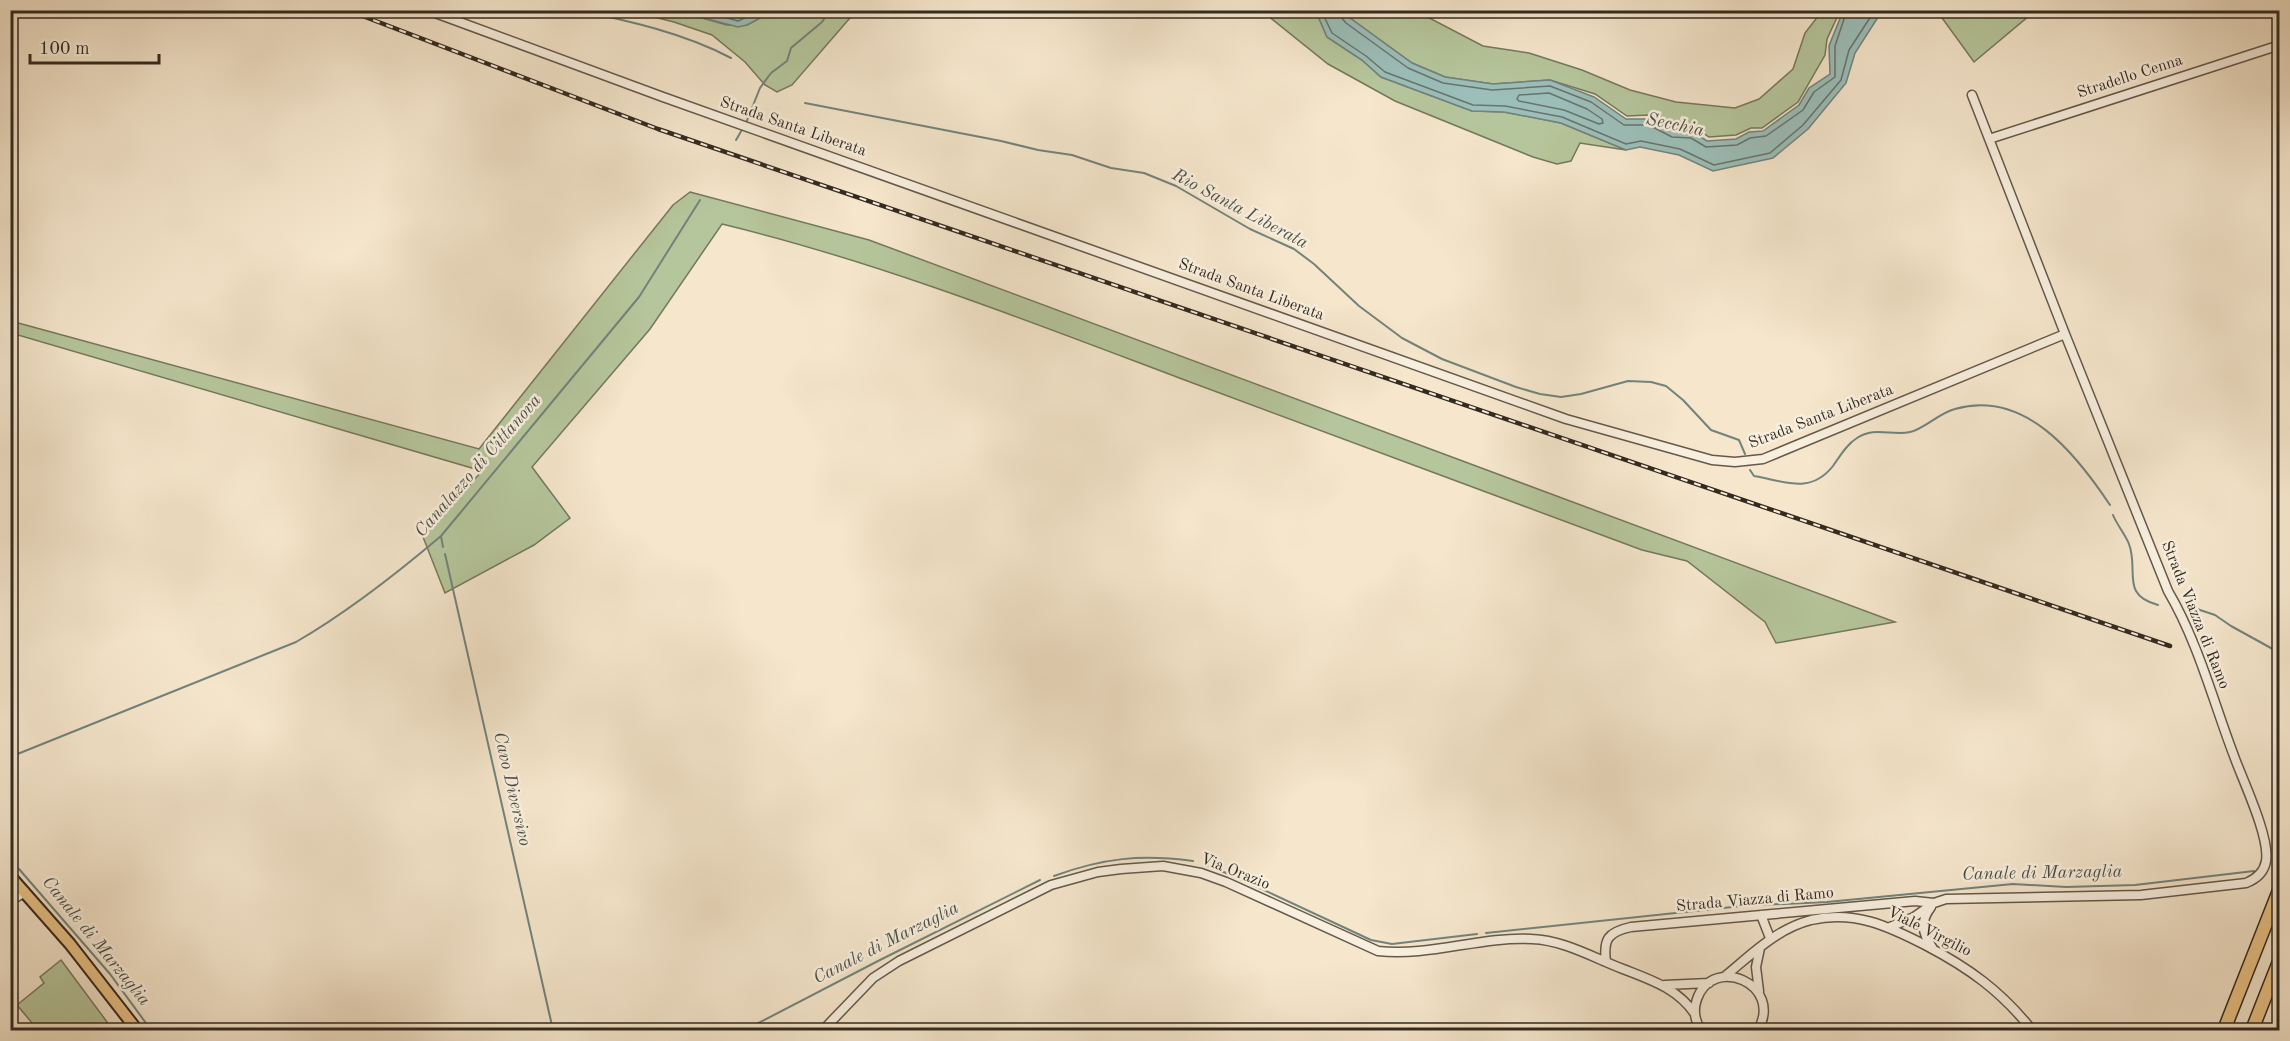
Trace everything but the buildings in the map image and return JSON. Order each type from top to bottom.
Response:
[{"type":"highway","points":[[2224,1030],[2280,888]]},
{"type":"highway","points":[[2252,1030],[2280,959]]},
{"type":"highway","points":[[2217,1030],[2245,978]]},
{"type":"main road","points":[[10,876],[70,944],[137,1030]]},
{"type":"street","name":"Strada Santa Liberata","points":[[427,10],[750,128],[1566,419],[1713,460],[1735,462],[1763,459],[2065,334]]},
{"type":"street","name":"Stradello Cenna","points":[[1989,138],[2280,45]]},
{"type":"street","name":"Strada Viazza di Ramo","points":[[1890,927],[1946,899],[2141,895],[2246,882],[2260,875],[2266,860],[2262,832],[2205,671],[2177,606],[2168,591],[1972,95]]},
{"type":"street","name":"Via Orazio","points":[[823,1030],[873,978],[924,947],[1051,885],[1098,872],[1147,866],[1190,870],[1226,882],[1378,951],[1404,952],[1534,939],[1554,943],[1665,985],[1683,998],[1695,1014]]},
{"type":"street","points":[[10,901],[25,892]]},
{"type":"street","name":"Strada Viazza di Ramo","points":[[1606,962],[1605,943],[1610,935],[1631,927],[1915,901],[1934,903]]},
{"type":"street","points":[[1934,903],[1923,919],[1923,926],[1926,938],[1934,950]]},
{"type":"street","points":[[1761,915],[1770,938]]},
{"type":"street","name":"Viale Virgilio","points":[[1724,977],[1770,938],[1800,924],[1831,917],[1859,918],[1890,927],[1972,971],[2003,998],[2032,1030]]},
{"type":"street","points":[[1758,1030],[1764,1011],[1755,967],[1760,947]]},
{"type":"street","points":[[1724,977],[1748,982],[1759,993]]},
{"type":"street","name":"Via Orazio","points":[[1665,985],[1710,982],[1724,977]]},
{"type":"street","points":[[1701,1030],[1695,1014],[1700,993],[1710,982]]},
{"type":"street","points":[[792,1030],[808,1030]]},
{"type":"green space","points":[[630,11],[677,11],[727,25],[747,25],[773,11],[856,11],[792,85],[777,92],[765,85],[745,62],[712,35],[674,22]]},
{"type":"green space","points":[[1262,11],[1311,11],[1318,16],[1327,37],[1362,60],[1381,77],[1472,111],[1504,112],[1561,123],[1626,150],[1580,143],[1571,161],[1557,164],[1533,157],[1395,101],[1328,64]]},
{"type":"green space","points":[[1344,11],[1416,11],[1483,46],[1529,53],[1582,70],[1630,90],[1676,102],[1735,108],[1759,99],[1793,69],[1805,33],[1822,11],[1840,11],[1827,39],[1825,55],[1798,102],[1762,128],[1751,128],[1736,135],[1709,137],[1697,129],[1675,128],[1649,115],[1627,116],[1595,94],[1550,80],[1493,84],[1445,77],[1412,63],[1350,18]]},
{"type":"green space","points":[[1937,11],[2035,11],[1974,62]]},
{"type":"green space","points":[[690,192],[869,240],[1895,622],[1776,643],[1765,622],[1687,561],[1642,550],[954,294],[839,256],[722,224],[650,329],[532,467],[570,518],[534,545],[445,593],[423,537],[482,471],[11,333],[11,321],[479,449],[673,205]]},
{"type":"green space","points":[[61,960],[113,1030],[38,1030],[17,1005],[44,983],[40,977]]},
{"type":"water","points":[[677,11],[773,11],[747,25],[738,27]]},
{"type":"water","points":[[1311,11],[1344,11],[1350,18],[1412,63],[1445,77],[1493,84],[1550,80],[1594,97],[1626,119],[1651,119],[1674,131],[1693,132],[1707,141],[1736,139],[1749,132],[1763,131],[1799,105],[1809,88],[1830,74],[1829,46],[1843,11],[1882,11],[1855,53],[1846,83],[1808,129],[1773,158],[1713,171],[1679,155],[1640,147],[1626,150],[1561,123],[1504,112],[1472,111],[1381,77],[1362,60],[1327,37],[1318,16]]},
{"type":"waterway","name":"Rio Santa Liberata","points":[[577,10],[636,23],[675,35],[731,58]]},
{"type":"waterway","name":"Canalazzo di Cittanova","points":[[746,123],[760,88],[771,73],[787,61],[791,48],[822,22],[830,10]]},
{"type":"waterway","name":"Rio Santa Liberata","points":[[805,103],[1072,155],[1111,168],[1144,173],[1176,186],[1250,229],[1294,249],[1314,264],[1359,306],[1402,338],[1442,359],[1516,387],[1561,397],[1628,381],[1651,382],[1666,386],[1683,400],[1711,430],[1739,440],[1745,454]]},
{"type":"waterway","name":"Canalazzo di Cittanova","points":[[736,140],[743,128]]},
{"type":"waterway","name":"Canalazzo di Cittanova","points":[[10,757],[296,642],[353,606],[406,565],[441,536],[639,297],[700,200]]},
{"type":"waterway","name":"Rio Santa Liberata","points":[[1750,470],[1754,476],[1786,483],[1815,481],[1833,466],[1850,443],[1863,434],[1910,432],[1949,411],[1980,405],[2004,408],[2026,417],[2046,430],[2081,466],[2110,505]]},
{"type":"waterway","name":"Rio Santa Liberata","points":[[2113,515],[2129,544],[2135,588],[2146,601],[2158,605]]},
{"type":"waterway","points":[[441,536],[443,547]]},
{"type":"waterway","name":"Cavo Diversivo","points":[[445,554],[553,1030]]},
{"type":"waterway","name":"Rio Santa Liberata","points":[[2188,606],[2215,615],[2280,653]]},
{"type":"waterway","name":"Canale di Marzaglia","points":[[1054,876],[1089,865],[1122,859],[1156,858],[1193,861]]},
{"type":"waterway","name":"Canale di Marzaglia","points":[[1208,866],[1371,940],[1392,944],[1477,934]]},
{"type":"waterway","name":"Canale di Marzaglia","points":[[19,869],[110,974],[151,1030]]},
{"type":"waterway","name":"Canale di Marzaglia","points":[[1758,905],[1827,902],[2013,884],[2066,887],[2135,885],[2254,871]]},
{"type":"waterway","name":"Canale di Marzaglia","points":[[745,1030],[1040,880]]},
{"type":"waterway","name":"Canale di Marzaglia","points":[[1486,933],[1742,906]]},
{"type":"railway","points":[[347,10],[658,129],[2170,646]]},
{"type":"water label","name":"Secchia","points":[[1675,125]]}]
